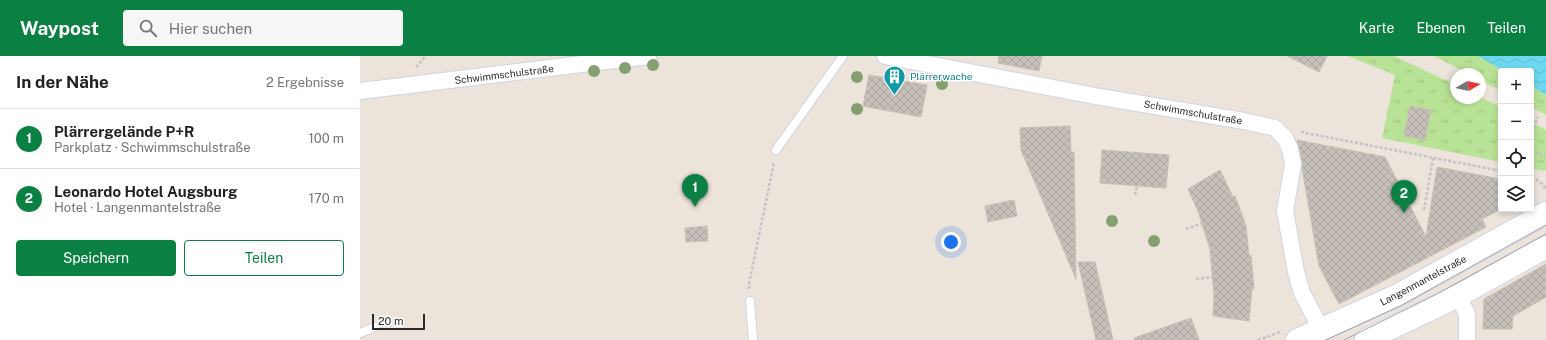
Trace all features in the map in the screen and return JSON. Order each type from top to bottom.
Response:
[{"type":"main road","name":"Langenmantelstraße","points":[[1297,340],[1408,290],[1546,212]]},
{"type":"main road","points":[[1366,340],[1458,296],[1546,247]]},
{"type":"street","name":"Schwimmschulstraße","points":[[360,91],[648,56]]},
{"type":"street","name":"Schwimmschulstraße","points":[[885,56],[1095,96],[1244,121],[1275,128]]},
{"type":"street","points":[[1275,128],[1285,138],[1290,149],[1293,164],[1285,211],[1296,272],[1302,293],[1321,329]]},
{"type":"street","points":[[1458,296],[1467,314],[1467,340]]},
{"type":"lane","points":[[776,150],[843,56]]},
{"type":"lane","points":[[750,302],[753,340]]},
{"type":"lane","points":[[360,333],[376,327]]},
{"type":"path","points":[[1534,126],[1538,117]]},
{"type":"path","points":[[1275,128],[1498,170]]},
{"type":"path","points":[[750,302],[749,284],[776,150]]},
{"type":"path","points":[[1534,151],[1546,157]]},
{"type":"path","points":[[1424,210],[1433,158]]},
{"type":"path","points":[[1534,179],[1544,185],[1546,190]]},
{"type":"path","points":[[1135,195],[1137,186]]},
{"type":"path","points":[[1186,228],[1203,223]]},
{"type":"path","points":[[1196,279],[1213,277]]},
{"type":"green space","points":[[1348,56],[1394,56],[1450,82],[1450,104],[1486,104],[1486,100],[1498,106],[1498,161],[1382,138],[1395,75]]},
{"type":"green space","points":[[1434,56],[1478,56],[1499,68],[1498,89],[1486,83],[1486,68],[1457,68]]},
{"type":"green space","points":[[1534,88],[1546,95],[1546,115],[1534,109]]},
{"type":"green space","points":[[1534,124],[1546,130],[1546,170],[1544,171],[1534,169]]},
{"type":"water","points":[[1478,56],[1546,56],[1546,95],[1534,88],[1534,68],[1499,68]]},
{"type":"building","points":[[999,56],[1042,56],[1039,71],[998,63]]},
{"type":"building","points":[[1287,56],[1327,56],[1319,72]]},
{"type":"building","name":"Plärrerwache","points":[[869,75],[927,85],[921,117],[863,106]]},
{"type":"building","points":[[1410,106],[1431,110],[1425,140],[1404,136]]},
{"type":"building","points":[[1070,126],[1071,152],[1074,152],[1076,279],[1021,150],[1020,128]]},
{"type":"building","points":[[1297,140],[1385,157],[1426,237],[1437,167],[1498,180],[1498,211],[1482,219],[1486,227],[1339,304],[1319,266]]},
{"type":"building","points":[[1102,150],[1169,155],[1166,188],[1100,183]]},
{"type":"building","points":[[1220,170],[1233,197],[1235,196],[1246,226],[1249,256],[1251,255],[1254,289],[1252,289],[1249,321],[1213,316],[1214,296],[1210,249],[1198,211],[1188,189]]},
{"type":"building","points":[[1014,200],[1017,216],[988,222],[985,206]]},
{"type":"building","points":[[707,226],[708,241],[686,242],[685,228]]},
{"type":"building","points":[[1078,262],[1095,262],[1113,340],[1096,340]]},
{"type":"building","points":[[1546,264],[1546,297],[1513,316],[1512,329],[1483,329],[1484,299]]},
{"type":"building","points":[[1191,318],[1199,340],[1135,340],[1134,338]]},
{"type":"tram line","points":[[1326,340],[1402,305],[1546,225]]},
{"type":"tram line","points":[[1344,340],[1437,294],[1546,234]]},
{"type":"place","name":"Plärrerwache","points":[[895,96]]},
{"type":"place","name":"Plärrergelände P+R","points":[[695,207]]},
{"type":"place","name":"Leonardo Hotel Augsburg","points":[[1404,213]]}]
